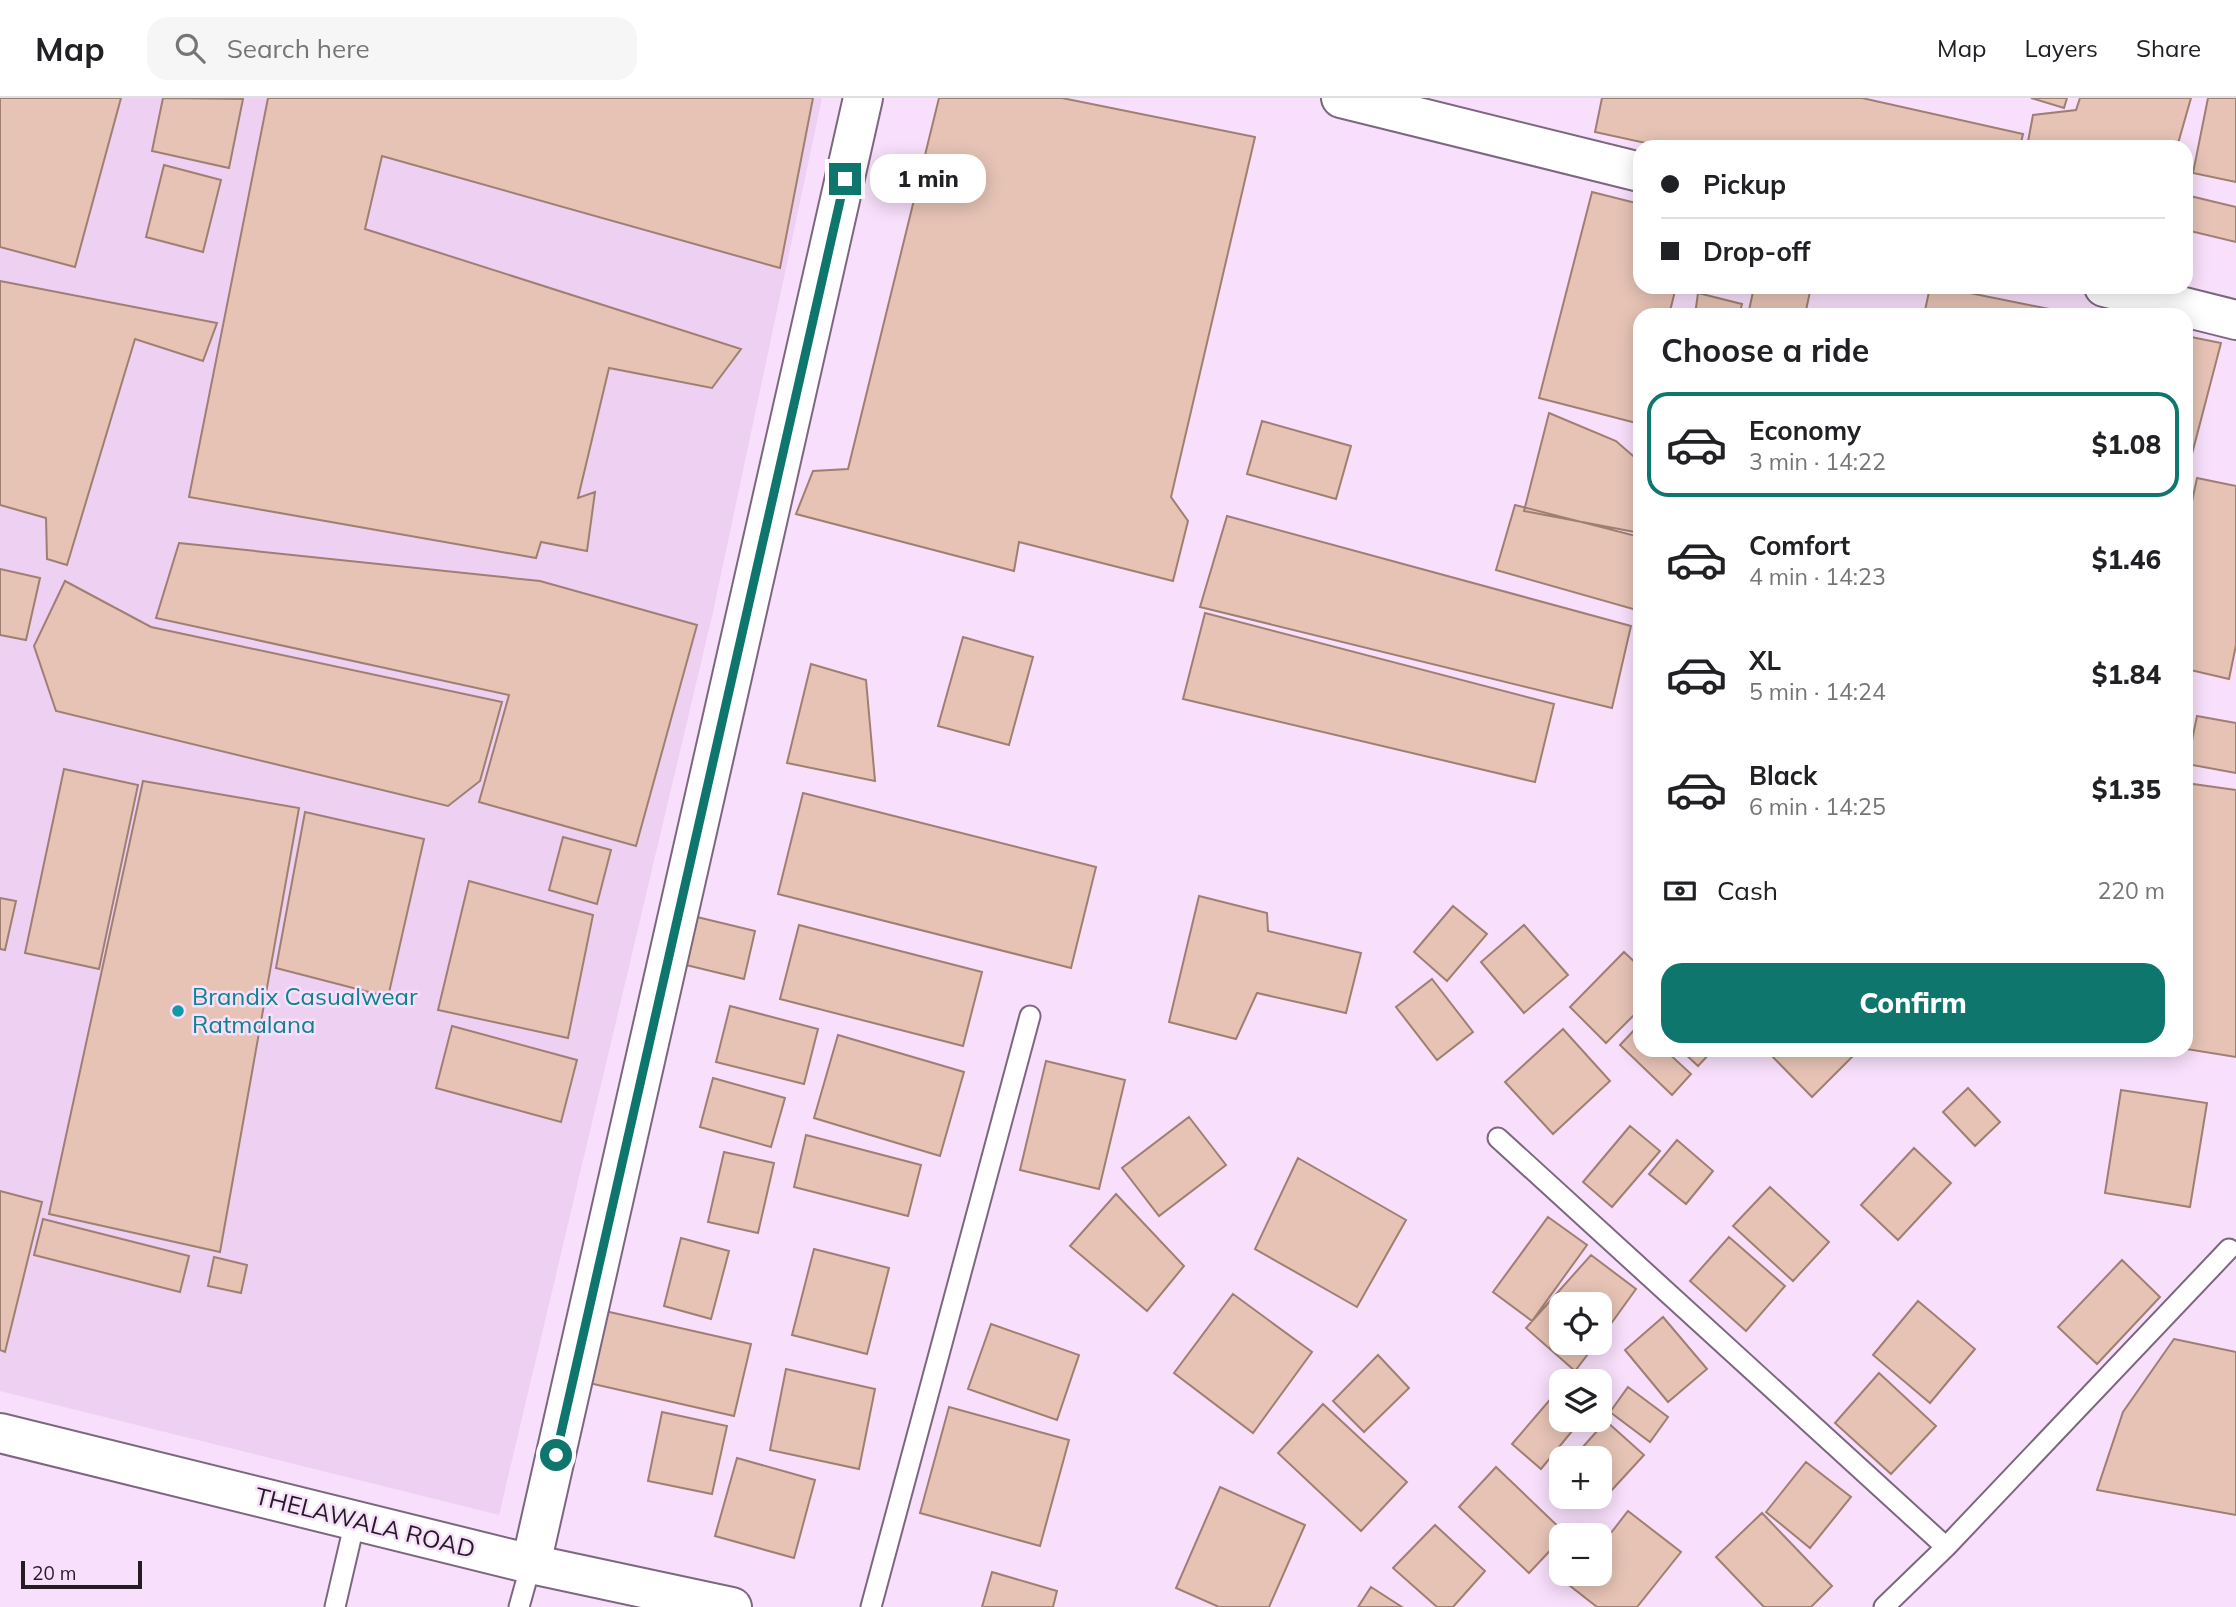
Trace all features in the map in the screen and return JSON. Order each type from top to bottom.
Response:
[{"type":"street","points":[[531,1564],[863,98]]},
{"type":"street","points":[[1341,98],[1633,170]]},
{"type":"street","points":[[2132,294],[2188,308]]},
{"type":"street","points":[[2193,309],[2236,320]]},
{"type":"street","name":"THELAWALA ROAD","points":[[0,1433],[531,1564],[732,1607]]},
{"type":"lane","points":[[871,1607],[1030,1016]]},
{"type":"lane","points":[[1498,1138],[1946,1547]]},
{"type":"lane","points":[[1884,1607],[1946,1547],[2229,1249]]},
{"type":"lane","points":[[335,1607],[355,1521]]},
{"type":"lane","points":[[519,1607],[531,1564]]},
{"type":"shaded area","points":[[0,98],[822,98],[713,612],[499,1515],[0,1391]]},
{"type":"building","points":[[0,98],[121,98],[75,267],[0,247]]},
{"type":"building","points":[[163,98],[243,99],[229,168],[152,151]]},
{"type":"building","points":[[268,98],[813,98],[780,268],[382,156],[365,229],[741,349],[712,388],[609,368],[578,498],[595,492],[587,551],[541,542],[536,558],[189,497]]},
{"type":"building","points":[[939,98],[1062,98],[1255,137],[1171,497],[1188,521],[1173,581],[1019,542],[1014,571],[796,514],[813,471],[848,469]]},
{"type":"building","points":[[1602,98],[1862,98],[2023,134],[2022,140],[1633,140],[1595,132]]},
{"type":"building","points":[[2031,98],[2067,98],[2064,108]]},
{"type":"building","points":[[2080,98],[2191,98],[2179,140],[2028,140],[2033,115],[2076,110]]},
{"type":"building","points":[[2208,98],[2236,98],[2236,182],[2193,173]]},
{"type":"building","points":[[164,165],[221,180],[203,252],[146,237]]},
{"type":"building","points":[[1592,192],[1633,202],[1633,294],[1674,294],[1671,308],[1633,308],[1633,422],[1539,398]]},
{"type":"building","points":[[2193,197],[2236,207],[2236,242],[2193,232]]},
{"type":"building","points":[[0,281],[217,323],[203,361],[135,339],[67,565],[47,559],[46,518],[0,505]]},
{"type":"building","points":[[1698,294],[1742,304],[1741,308],[1696,308]]},
{"type":"building","points":[[1752,294],[1810,294],[1806,308],[1750,308]]},
{"type":"building","points":[[1928,294],[1975,294],[2044,308],[1926,308]]},
{"type":"building","points":[[2193,337],[2221,343],[2193,450]]},
{"type":"building","points":[[1549,413],[1616,441],[1633,456],[1633,532],[1524,511]]},
{"type":"building","points":[[1262,421],[1351,446],[1336,499],[1247,474]]},
{"type":"building","points":[[2197,478],[2236,486],[2236,645],[2229,679],[2193,671],[2193,497]]},
{"type":"building","points":[[1515,505],[1633,535],[1633,609],[1496,570]]},
{"type":"building","points":[[1227,516],[1631,626],[1612,708],[1200,607]]},
{"type":"building","points":[[179,543],[540,581],[697,625],[636,846],[479,802],[509,695],[156,618]]},
{"type":"building","points":[[0,569],[40,578],[26,640],[0,635]]},
{"type":"building","points":[[65,581],[151,627],[502,702],[480,781],[448,806],[56,711],[34,646]]},
{"type":"building","points":[[1205,613],[1554,704],[1535,782],[1183,699]]},
{"type":"building","points":[[963,637],[1033,657],[1009,745],[938,726]]},
{"type":"building","points":[[811,664],[866,680],[875,781],[787,763]]},
{"type":"building","points":[[2197,716],[2236,723],[2236,773],[2193,765],[2193,735]]},
{"type":"building","points":[[64,769],[138,785],[99,969],[25,953]]},
{"type":"building","name":"Brandix Casualwear Ratmalana","points":[[143,781],[299,808],[220,1252],[49,1214]]},
{"type":"building","points":[[2193,784],[2236,790],[2236,1057],[2193,1050]]},
{"type":"building","points":[[803,793],[1096,867],[1071,968],[778,894]]},
{"type":"building","points":[[305,812],[424,839],[388,997],[276,968]]},
{"type":"building","points":[[563,837],[611,850],[597,904],[549,890]]},
{"type":"building","points":[[469,881],[593,915],[568,1038],[438,1010]]},
{"type":"building","points":[[1199,896],[1267,913],[1268,931],[1361,953],[1346,1013],[1257,993],[1236,1039],[1169,1022]]},
{"type":"building","points":[[0,898],[16,901],[5,950],[0,949]]},
{"type":"building","points":[[1453,906],[1487,934],[1447,981],[1414,952]]},
{"type":"building","points":[[697,917],[755,931],[744,979],[686,965]]},
{"type":"building","points":[[799,925],[982,972],[963,1046],[780,999]]},
{"type":"building","points":[[1524,925],[1568,975],[1524,1013],[1481,962]]},
{"type":"building","points":[[1624,952],[1633,960],[1633,1016],[1606,1043],[1570,1007]]},
{"type":"building","points":[[1432,979],[1473,1032],[1437,1060],[1396,1007]]},
{"type":"building","points":[[730,1006],[818,1029],[804,1084],[716,1062]]},
{"type":"building","points":[[452,1026],[577,1060],[561,1122],[436,1088]]},
{"type":"building","points":[[1563,1029],[1610,1081],[1553,1134],[1505,1082]]},
{"type":"building","points":[[1633,1031],[1633,1057],[1673,1057],[1691,1074],[1672,1095],[1620,1045]]},
{"type":"building","points":[[838,1035],[964,1072],[940,1156],[814,1118]]},
{"type":"building","points":[[1688,1057],[1706,1057],[1698,1066]]},
{"type":"building","points":[[1773,1057],[1852,1057],[1812,1097]]},
{"type":"building","points":[[1046,1061],[1125,1080],[1099,1189],[1020,1170]]},
{"type":"building","points":[[713,1078],[785,1098],[771,1147],[700,1127]]},
{"type":"building","points":[[1968,1088],[2000,1122],[1975,1146],[1943,1112]]},
{"type":"building","points":[[2121,1090],[2207,1103],[2190,1207],[2105,1193]]},
{"type":"building","points":[[1189,1117],[1226,1165],[1159,1216],[1122,1168]]},
{"type":"building","points":[[1630,1126],[1660,1151],[1612,1207],[1583,1182]]},
{"type":"building","points":[[806,1135],[921,1165],[908,1216],[794,1187]]},
{"type":"building","points":[[1677,1140],[1713,1171],[1686,1204],[1649,1174]]},
{"type":"building","points":[[1914,1148],[1951,1183],[1898,1240],[1861,1205]]},
{"type":"building","points":[[724,1152],[774,1163],[758,1233],[708,1222]]},
{"type":"building","points":[[1298,1158],[1406,1220],[1357,1307],[1255,1249]]},
{"type":"building","points":[[1770,1187],[1829,1242],[1793,1281],[1733,1226]]},
{"type":"building","points":[[0,1191],[42,1202],[5,1352],[0,1350]]},
{"type":"building","points":[[1116,1194],[1184,1266],[1147,1311],[1070,1246]]},
{"type":"building","points":[[1548,1217],[1587,1245],[1553,1292],[1549,1292],[1549,1298],[1532,1321],[1493,1292]]},
{"type":"building","points":[[43,1219],[189,1256],[180,1292],[34,1255]]},
{"type":"building","points":[[1729,1237],[1785,1286],[1746,1331],[1690,1281]]},
{"type":"building","points":[[681,1238],[729,1251],[711,1319],[664,1306]]},
{"type":"building","points":[[814,1249],[889,1268],[867,1354],[792,1335]]},
{"type":"building","points":[[1591,1255],[1636,1289],[1612,1322],[1612,1292],[1558,1292]]},
{"type":"building","points":[[214,1257],[247,1265],[241,1293],[208,1286]]},
{"type":"building","points":[[2122,1260],[2160,1297],[2097,1364],[2058,1327]]},
{"type":"building","points":[[1233,1294],[1312,1352],[1253,1433],[1174,1373]]},
{"type":"building","points":[[1918,1301],[1975,1349],[1930,1403],[1873,1355]]},
{"type":"building","points":[[1549,1302],[1549,1348],[1526,1328]]},
{"type":"building","points":[[605,1311],[751,1344],[734,1416],[589,1383]]},
{"type":"building","points":[[1663,1317],[1707,1369],[1668,1402],[1625,1350]]},
{"type":"building","points":[[991,1324],[1079,1355],[1057,1420],[968,1389]]},
{"type":"building","points":[[2174,1339],[2236,1352],[2236,1515],[2097,1490],[2123,1412]]},
{"type":"building","points":[[1378,1355],[1409,1388],[1364,1432],[1333,1401]]},
{"type":"building","points":[[1557,1355],[1587,1355],[1577,1369],[1573,1369]]},
{"type":"building","points":[[786,1369],[875,1389],[859,1469],[770,1450]]},
{"type":"building","points":[[1879,1373],[1936,1426],[1891,1474],[1835,1423]]},
{"type":"building","points":[[1628,1387],[1668,1417],[1650,1442],[1612,1414],[1612,1409]]},
{"type":"building","points":[[1549,1401],[1549,1432],[1571,1432],[1560,1446],[1549,1446],[1549,1459],[1541,1469],[1512,1444]]},
{"type":"building","points":[[1323,1404],[1407,1482],[1361,1531],[1278,1453]]},
{"type":"building","points":[[949,1407],[1069,1440],[1040,1546],[920,1513]]},
{"type":"building","points":[[662,1412],[727,1426],[712,1494],[648,1481]]},
{"type":"building","points":[[1612,1426],[1644,1455],[1612,1490],[1612,1446],[1584,1446],[1596,1432],[1612,1432]]},
{"type":"building","points":[[737,1458],[815,1480],[794,1558],[715,1536]]},
{"type":"building","points":[[1806,1462],[1851,1497],[1810,1548],[1766,1512]]},
{"type":"building","points":[[1496,1467],[1555,1523],[1549,1523],[1549,1552],[1529,1573],[1459,1507]]},
{"type":"building","points":[[1220,1487],[1305,1525],[1269,1607],[1219,1607],[1176,1588]]},
{"type":"building","points":[[1628,1511],[1681,1552],[1637,1607],[1597,1607],[1570,1586],[1612,1586],[1612,1532]]},
{"type":"building","points":[[1762,1513],[1832,1586],[1811,1607],[1764,1607],[1716,1557]]},
{"type":"building","points":[[1435,1525],[1485,1571],[1453,1607],[1437,1607],[1393,1568]]},
{"type":"building","points":[[992,1572],[1057,1591],[1053,1607],[982,1607]]},
{"type":"building","points":[[1371,1587],[1402,1607],[1358,1607]]},
{"type":"place","name":"Brandix Casualwear Ratmalana","points":[[178,1011]]},
{"type":"route","points":[[556,1455],[845,179]]}]
